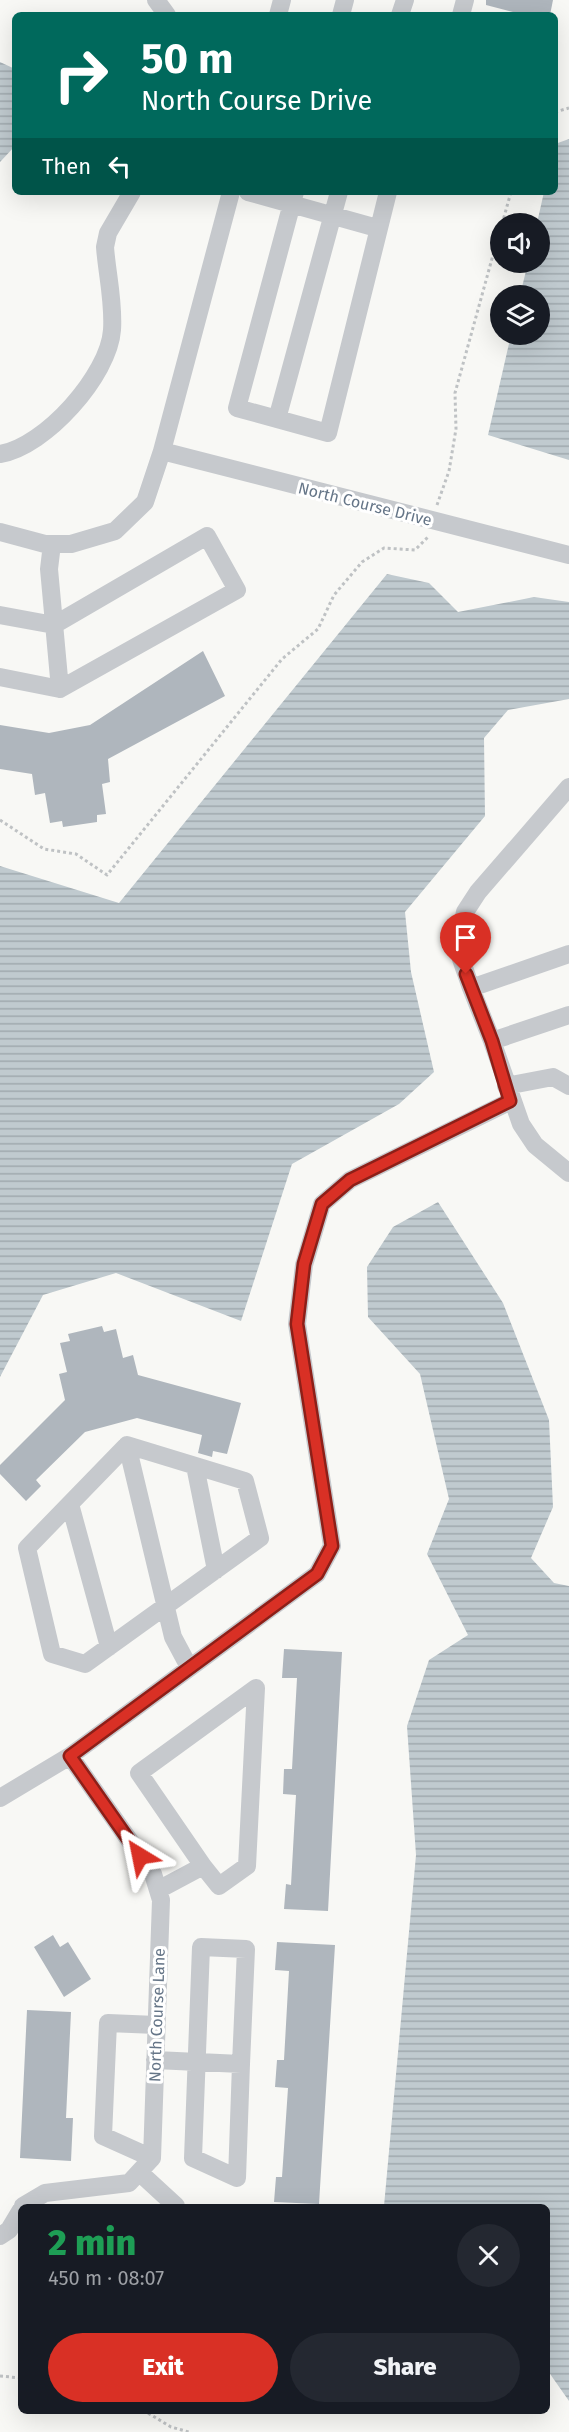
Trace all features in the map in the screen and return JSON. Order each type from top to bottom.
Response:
[{"type":"street","points":[[0,454],[8,453],[42,434],[71,410],[105,356],[112,331],[105,247],[108,233],[130,195]]},
{"type":"street","points":[[0,532],[52,544],[71,544],[115,531],[145,502],[162,451],[230,195]]},
{"type":"street","points":[[267,195],[293,199],[333,217],[377,228]]},
{"type":"street","points":[[277,419],[338,195]]},
{"type":"street","points":[[293,199],[237,408],[328,433],[377,228],[387,195]]},
{"type":"street","name":"North Course Drive","points":[[162,451],[569,555]]},
{"type":"street","points":[[0,615],[54,625],[207,536],[237,590],[60,689],[0,677]]},
{"type":"street","points":[[52,544],[49,569],[60,689]]},
{"type":"street","points":[[569,787],[477,892],[465,912],[459,939],[461,959],[520,1124],[536,1145],[569,1173]]},
{"type":"street","points":[[471,988],[569,954]]},
{"type":"street","points":[[492,1041],[569,1015]]},
{"type":"street","points":[[0,1798],[70,1756],[317,1574],[332,1546],[297,1324],[304,1264],[322,1204],[350,1180],[508,1093],[553,1077],[569,1086]]},
{"type":"street","points":[[127,1445],[174,1637],[189,1667]]},
{"type":"street","points":[[127,1445],[245,1481],[260,1538],[85,1664],[52,1654],[27,1548],[127,1445]]},
{"type":"street","points":[[195,1466],[216,1570]]},
{"type":"street","points":[[70,1504],[109,1647]]},
{"type":"street","points":[[256,1688],[247,1866],[219,1886],[203,1866],[139,1773],[256,1688]]},
{"type":"street","name":"North Course Lane","points":[[70,1756],[153,1874],[160,1900],[155,2060],[145,2165]]},
{"type":"street","points":[[158,1890],[203,1866]]},
{"type":"street","points":[[201,1947],[246,1949],[237,2178],[193,2158],[197,2061],[201,1947]]},
{"type":"street","points":[[156,2025],[108,2023],[103,2136],[145,2165],[174,2204]]},
{"type":"street","points":[[155,2060],[241,2064]]},
{"type":"street","points":[[26,2204],[45,2193],[71,2198],[129,2183],[145,2165]]},
{"type":"street","points":[[0,2236],[9,2230],[18,2215]]},
{"type":"path","points":[[505,213],[510,195]]},
{"type":"path","points":[[436,510],[449,471],[455,439],[455,393],[490,265]]},
{"type":"path","points":[[0,820],[44,849],[76,854],[107,875],[282,659],[318,628],[334,595],[362,562],[384,548],[415,550],[427,540],[430,531]]},
{"type":"path","points":[[0,2376],[18,2378]]},
{"type":"path","points":[[150,2414],[171,2427],[189,2432]]},
{"type":"shaded area","points":[[0,62],[12,68],[12,149],[0,162]]},
{"type":"shaded area","points":[[569,139],[569,460],[488,435],[509,345],[550,345],[550,285],[522,285],[526,273],[550,273],[550,213],[539,213],[543,195],[558,195],[558,143]]},
{"type":"shaded area","points":[[387,574],[429,583],[458,612],[534,597],[569,602],[569,699],[508,710],[484,738],[485,816],[405,912],[411,972],[434,1072],[399,1104],[292,1164],[241,1321],[116,1273],[43,1295],[0,1377],[0,866],[119,903]]},
{"type":"shaded area","points":[[438,1202],[503,1303],[549,1420],[553,1507],[531,1558],[554,1583],[569,1586],[569,2401],[550,2374],[550,2204],[384,2204],[416,1855],[407,1726],[429,1660],[468,1635],[427,1554],[449,1499],[420,1374],[368,1317],[367,1267],[393,1227]]},
{"type":"building","points":[[486,0],[553,0],[551,12],[513,12],[486,5]]},
{"type":"building","points":[[203,651],[225,696],[108,759],[110,782],[102,784],[106,814],[97,815],[97,822],[63,827],[62,821],[50,823],[45,793],[35,795],[32,774],[0,769],[0,725],[49,733],[90,725]]},
{"type":"building","points":[[102,1326],[104,1332],[116,1329],[123,1358],[133,1355],[138,1375],[241,1403],[227,1454],[213,1451],[212,1457],[198,1453],[202,1435],[137,1418],[85,1432],[36,1480],[41,1486],[26,1501],[0,1474],[0,1465],[65,1400],[59,1374],[67,1372],[60,1343],[70,1341],[68,1334]]},
{"type":"building","points":[[284,1649],[342,1652],[328,1911],[284,1909],[286,1884],[291,1885],[296,1795],[283,1794],[284,1769],[292,1769],[297,1678],[282,1678]]},
{"type":"building","points":[[53,1935],[60,1947],[68,1942],[91,1979],[64,1997],[34,1947]]},
{"type":"building","points":[[277,1942],[335,1945],[319,2204],[274,2202],[276,2177],[282,2177],[288,2088],[275,2087],[277,2060],[284,2060],[289,1971],[275,1970]]},
{"type":"building","points":[[27,2010],[71,2012],[66,2118],[73,2118],[71,2161],[20,2158]]},
{"type":"route","points":[[140,1856],[70,1756],[189,1667],[274,1608],[317,1574],[332,1546],[327,1496],[297,1324],[304,1264],[322,1204],[350,1180],[510,1101],[492,1041],[466,974]]}]
